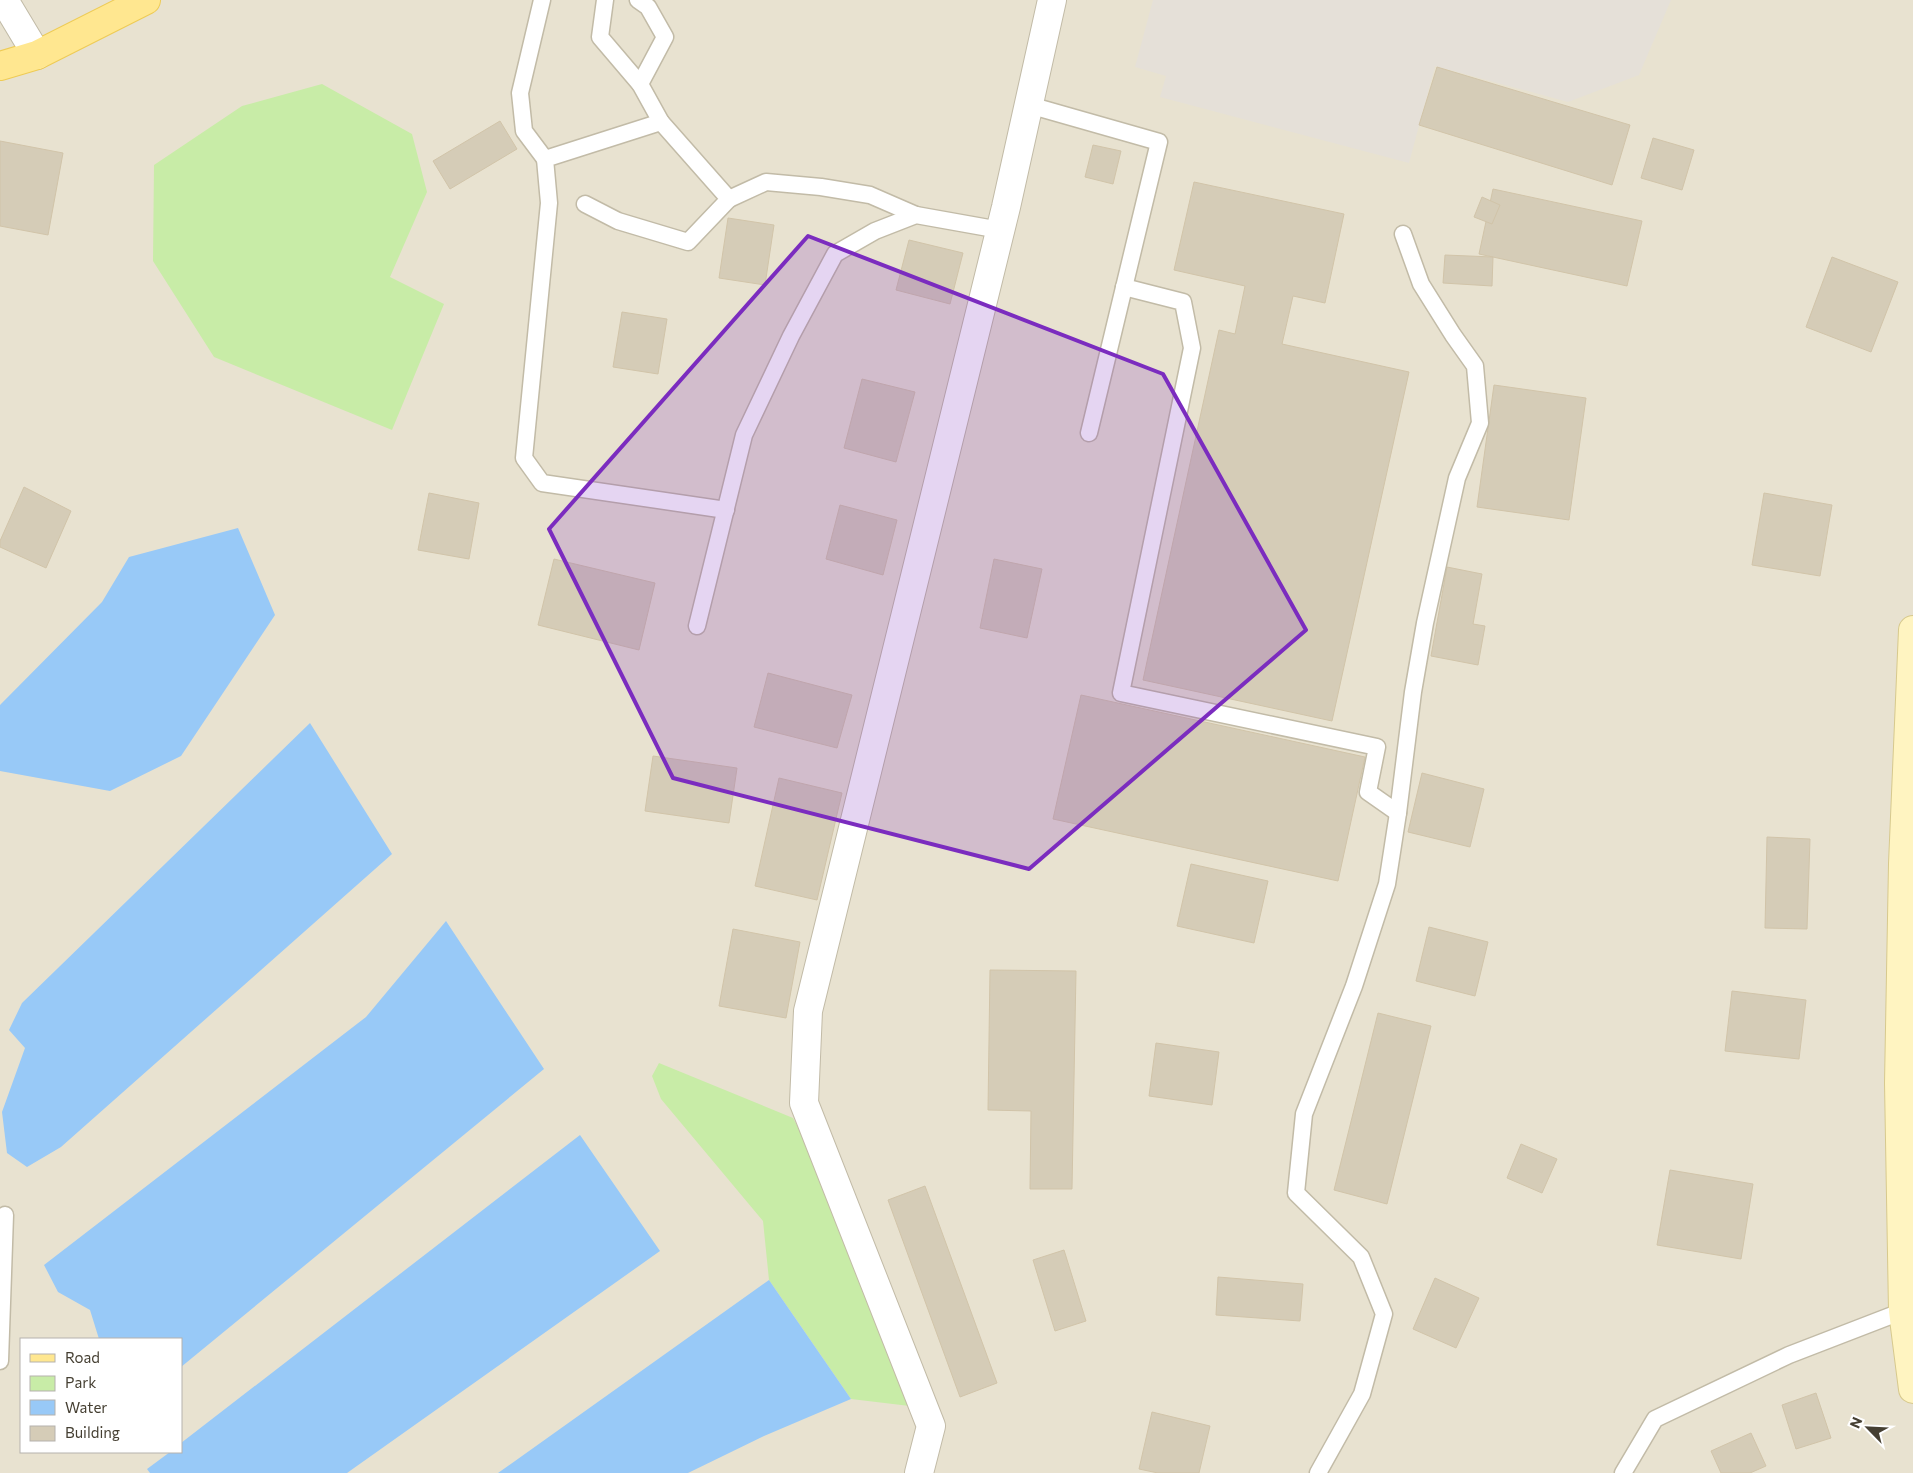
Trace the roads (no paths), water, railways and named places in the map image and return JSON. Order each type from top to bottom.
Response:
[{"type":"main road","points":[[0,66],[37,55],[146,0]]},
{"type":"main road","points":[[1913,630],[1903,864],[1899,1063],[1903,1311],[1913,1389]]},
{"type":"street","points":[[4,0],[37,55]]},
{"type":"street","points":[[918,1473],[931,1426],[804,1103],[808,1011],[1000,230],[1052,0]]},
{"type":"lane","points":[[542,0],[520,93],[524,131],[545,159],[549,203],[524,458],[542,483],[726,510]]},
{"type":"lane","points":[[605,0],[600,37],[640,84],[661,122],[729,199]]},
{"type":"lane","points":[[638,0],[648,7],[665,36],[640,84]]},
{"type":"lane","points":[[1029,105],[1159,142],[1089,432]]},
{"type":"lane","points":[[545,159],[661,122]]},
{"type":"lane","points":[[585,204],[618,221],[688,242],[729,199],[766,182],[820,187],[870,196],[916,215],[1000,230]]},
{"type":"lane","points":[[697,626],[744,435],[791,336],[834,254],[875,231],[916,215]]},
{"type":"lane","points":[[1318,1473],[1362,1394],[1384,1314],[1361,1257],[1296,1194],[1304,1114],[1354,986],[1387,884],[1413,692],[1425,623],[1457,478],[1480,423],[1475,366],[1421,284],[1403,234]]},
{"type":"lane","points":[[1124,288],[1183,302],[1192,348],[1121,693],[1377,747],[1368,792],[1398,813]]},
{"type":"lane","points":[[0,1361],[5,1216]]},
{"type":"lane","points":[[1623,1473],[1654,1419],[1789,1355],[1903,1311]]},
{"type":"water","points":[[238,528],[275,615],[181,756],[110,791],[0,771],[0,705],[102,602],[129,557]]},
{"type":"water","points":[[310,723],[392,854],[61,1147],[27,1167],[7,1153],[2,1112],[25,1048],[9,1030],[22,1003]]},
{"type":"water","points":[[446,921],[544,1069],[182,1366],[182,1338],[99,1338],[90,1310],[58,1292],[44,1265],[366,1017]]},
{"type":"water","points":[[580,1135],[660,1251],[347,1473],[150,1473],[147,1469],[169,1453],[182,1453],[182,1442]]},
{"type":"water","points":[[769,1280],[851,1399],[764,1436],[688,1473],[498,1473]]}]
